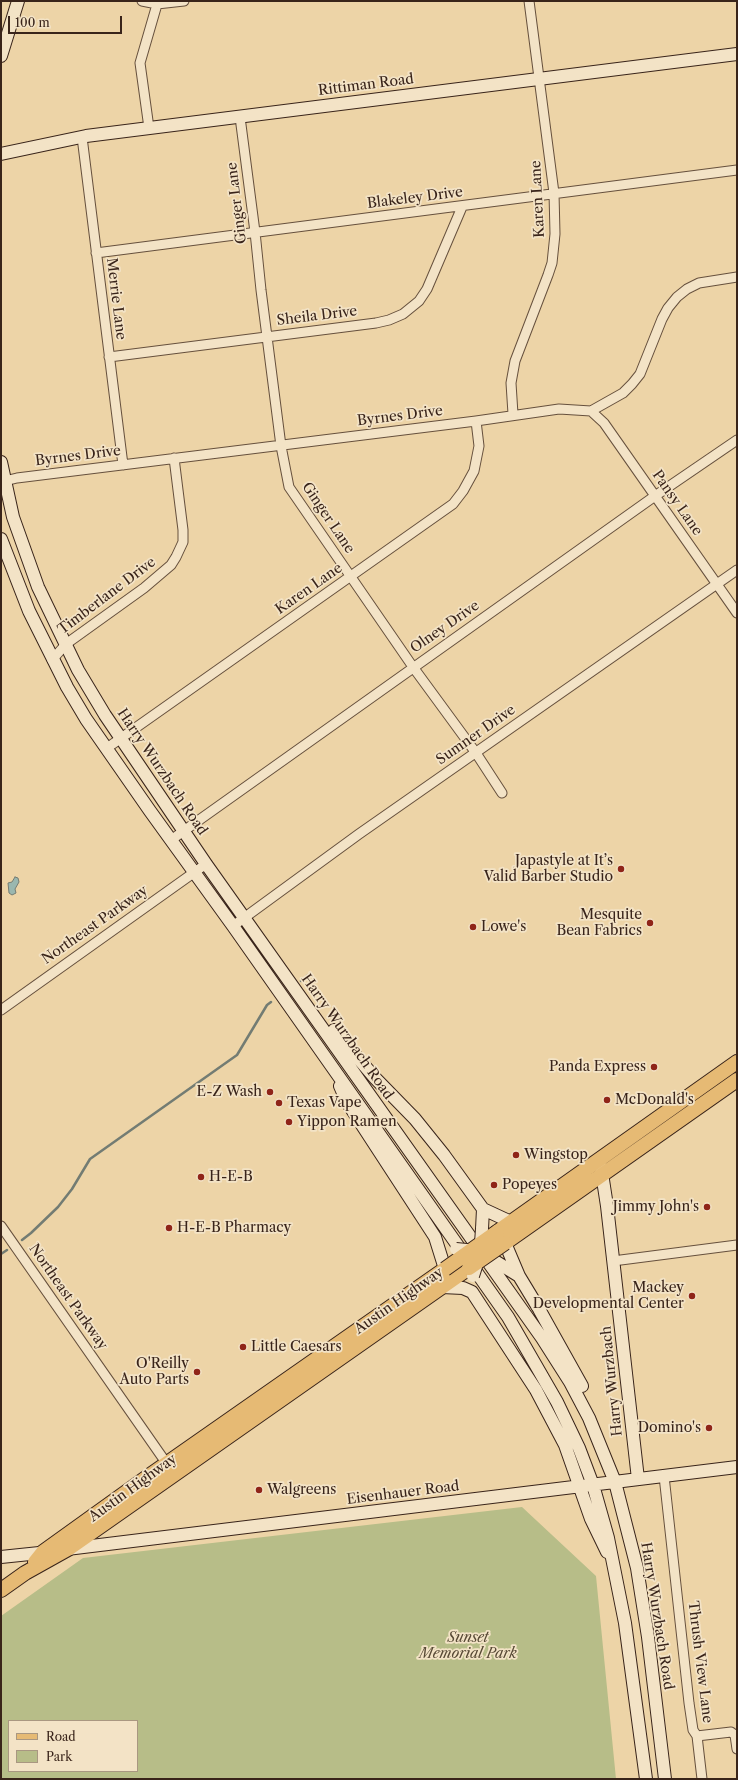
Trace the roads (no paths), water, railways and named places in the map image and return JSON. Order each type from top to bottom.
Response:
[{"type":"main road","points":[[1,56],[18,1]]},
{"type":"main road","name":"Rittiman Road","points":[[1,154],[82,137],[148,128],[737,54]]},
{"type":"main road","name":"Harry Wurzbach Road","points":[[1,462],[3,482],[13,517],[38,587],[78,670],[120,737],[206,864],[542,1338],[570,1382],[589,1418],[616,1482],[638,1576],[648,1637],[665,1779]]},
{"type":"main road","name":"Harry Wurzbach Road","points":[[1,539],[29,612],[66,687],[171,840],[512,1324],[572,1430],[593,1485],[614,1566],[625,1623],[646,1779]]},
{"type":"main road","points":[[311,1011],[330,1024],[371,1074],[415,1119],[444,1155],[483,1209],[511,1222]]},
{"type":"main road","points":[[306,1030],[316,1030],[341,1065],[362,1082]]},
{"type":"main road","name":"Austin Highway","points":[[380,1325],[374,1327],[375,1323],[410,1298],[414,1290],[445,1269],[481,1252],[532,1216],[598,1160],[737,1062]]},
{"type":"main road","points":[[333,1068],[346,1102],[435,1237],[445,1269]]},
{"type":"main road","name":"Austin Highway","points":[[25,1573],[43,1552],[167,1464],[380,1325],[442,1287],[481,1252],[511,1222],[532,1216],[603,1175],[737,1080]]},
{"type":"main road","name":"Harry Wurzbach","points":[[598,1160],[603,1175],[638,1480]]},
{"type":"main road","points":[[472,1292],[473,1276],[481,1252],[483,1209]]},
{"type":"main road","points":[[435,1237],[456,1249],[481,1252],[518,1276],[539,1309],[585,1391],[589,1418]]},
{"type":"main road","points":[[481,1252],[518,1276]]},
{"type":"main road","points":[[442,1287],[463,1288],[472,1292],[513,1354],[545,1407],[565,1445],[579,1487],[601,1542],[614,1566]]},
{"type":"main road","name":"Austin Highway","points":[[1,1590],[25,1573],[68,1549],[380,1325]]},
{"type":"main road","name":"Eisenhauer Road","points":[[1,1557],[737,1467]]},
{"type":"street","points":[[142,1],[157,3],[184,1]]},
{"type":"street","name":"Karen Lane","points":[[513,414],[511,394],[515,361],[552,263],[555,234],[554,193],[529,1]]},
{"type":"street","points":[[148,128],[140,63],[157,3]]},
{"type":"street","name":"Ginger Lane","points":[[240,116],[255,232],[260,290],[281,446],[289,487],[414,667],[476,753],[502,793]]},
{"type":"street","name":"Merrie Lane","points":[[82,137],[123,465]]},
{"type":"street","name":"Blakeley Drive","points":[[96,253],[462,207],[554,193],[737,170]]},
{"type":"street","name":"Sheila Drive","points":[[109,356],[376,323],[389,320],[403,314],[419,301],[427,289],[462,207]]},
{"type":"street","points":[[592,411],[623,393],[640,374],[662,319],[668,308],[677,298],[687,289],[698,283],[737,277]]},
{"type":"street","name":"Byrnes Drive","points":[[3,482],[17,478],[476,421],[513,414],[559,409],[592,411]]},
{"type":"street","name":"Pansy Lane","points":[[592,411],[604,423],[737,613]]},
{"type":"street","name":"Karen Lane","points":[[107,748],[120,737],[447,509],[463,492],[474,471],[480,446],[476,421]]},
{"type":"street","name":"Olney Drive","points":[[171,840],[655,496],[737,440]]},
{"type":"street","name":"Timberlane Drive","points":[[52,660],[66,644],[144,588],[170,565],[176,557],[183,542],[174,458]]},
{"type":"street","name":"Sumner Drive","points":[[233,926],[244,916],[359,834],[737,570]]},
{"type":"street","name":"Northeast Parkway","points":[[1,1010],[206,864]]},
{"type":"street","name":"Northeast Parkway","points":[[1,1226],[167,1464]]},
{"type":"street","points":[[613,1261],[737,1245]]},
{"type":"street","name":"Thrush View Lane","points":[[664,1476],[689,1703],[693,1730],[697,1736],[702,1779]]},
{"type":"street","points":[[697,1736],[731,1732],[734,1735],[737,1749]]},
{"type":"water","points":[[15,877],[18,878],[19,882],[15,889],[16,893],[12,895],[9,893],[8,883],[12,882]]},
{"type":"waterway","points":[[301,981],[308,975]]},
{"type":"waterway","points":[[22,1240],[58,1207],[72,1189],[90,1159],[237,1055],[267,1005],[271,1002]]},
{"type":"waterway","points":[[1,1254],[7,1250]]},
{"type":"place","name":"Japastyle at It’s Valid Barber Studio","points":[[621,869]]},
{"type":"place","name":"Mesquite Bean Fabrics","points":[[650,923]]},
{"type":"place","name":"Lowe's","points":[[473,927]]},
{"type":"place","name":"Panda Express","points":[[654,1067]]},
{"type":"place","name":"E-Z Wash","points":[[270,1092]]},
{"type":"place","name":"McDonald's","points":[[607,1100]]},
{"type":"place","name":"Texas Vape","points":[[279,1103]]},
{"type":"place","name":"Yippon Ramen","points":[[289,1122]]},
{"type":"place","name":"Wingstop","points":[[516,1155]]},
{"type":"place","name":"H-E-B","points":[[201,1177]]},
{"type":"place","name":"Popeyes","points":[[494,1185]]},
{"type":"place","name":"Jimmy John's","points":[[707,1207]]},
{"type":"place","name":"H-E-B Pharmacy","points":[[169,1228]]},
{"type":"place","name":"Mackey Developmental Center","points":[[692,1296]]},
{"type":"place","name":"Little Caesars","points":[[243,1347]]},
{"type":"place","name":"O'Reilly Auto Parts","points":[[197,1372]]},
{"type":"place","name":"Domino's","points":[[709,1428]]},
{"type":"place","name":"Walgreens","points":[[259,1490]]},
{"type":"park label","name":"Sunset Memorial Park","points":[[468,1646]]}]
